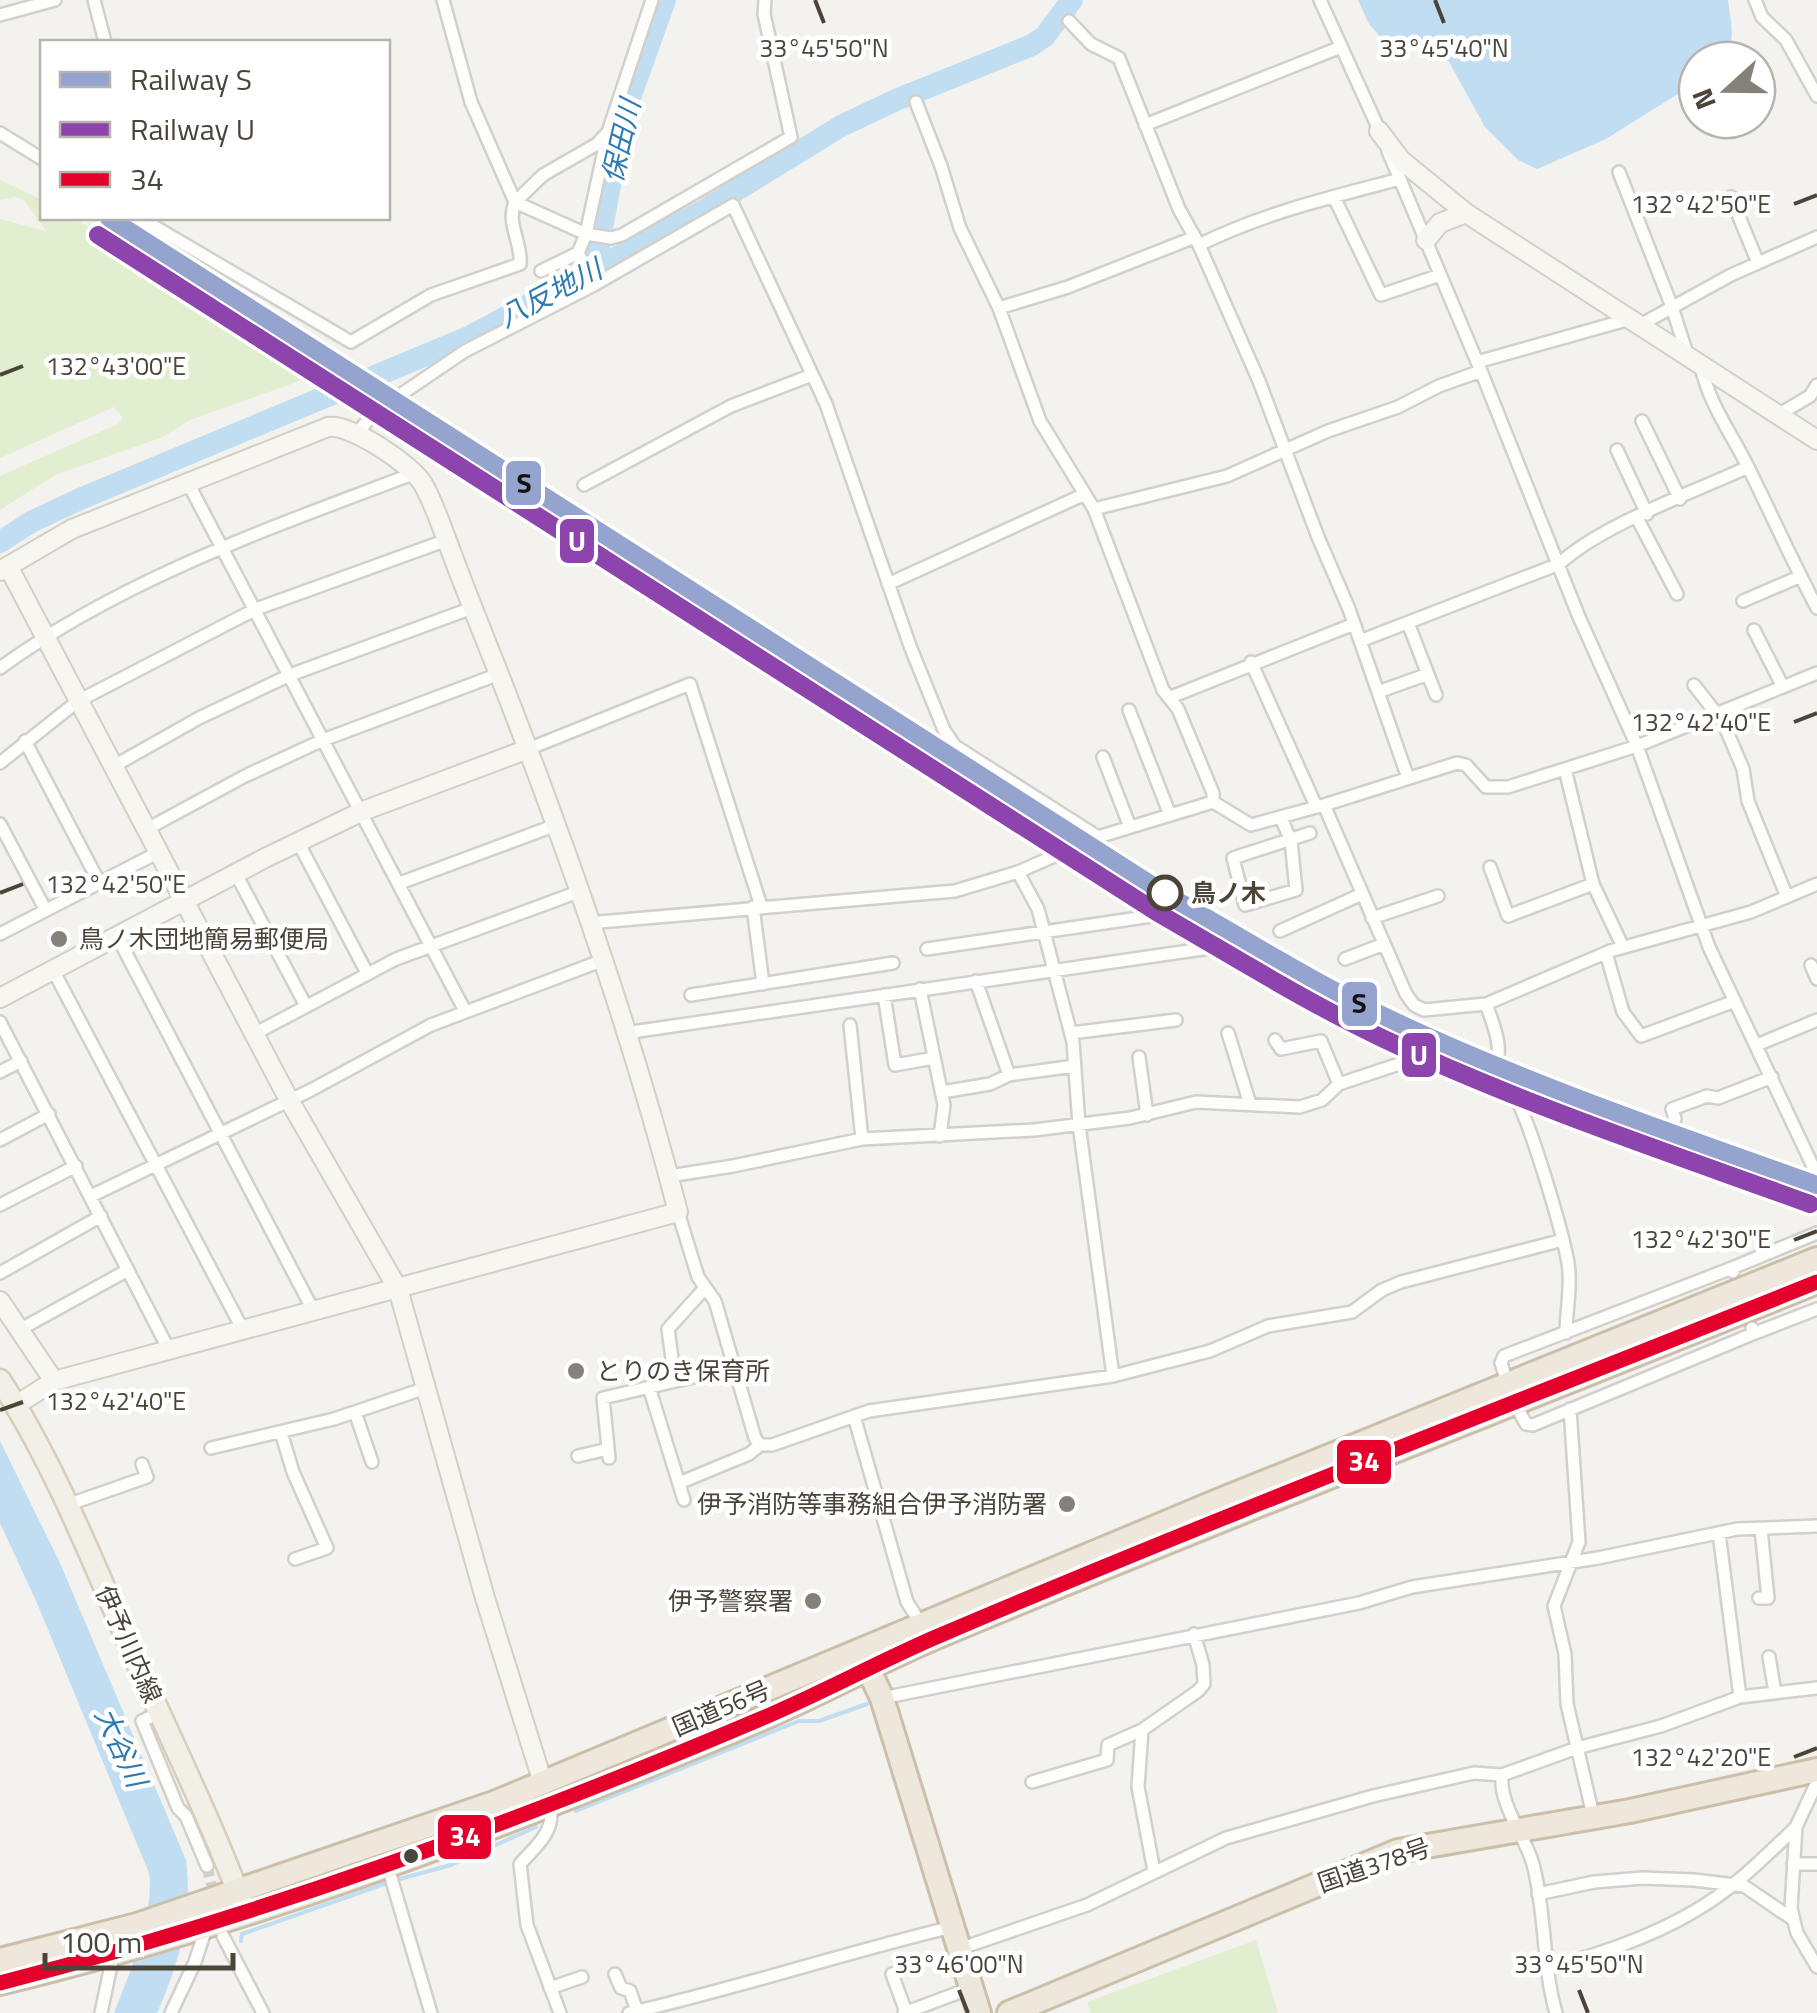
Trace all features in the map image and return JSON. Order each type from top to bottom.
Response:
[{"type":"highway","name":"国道56号","points":[[0,1983],[208,1931],[224,1901],[322,1864],[744,1727],[925,1632],[1511,1394],[1817,1259]]},
{"type":"highway","name":"国道56号","points":[[1511,1394],[1817,1282]]},
{"type":"highway","points":[[864,1661],[882,1698],[979,2013]]},
{"type":"highway","name":"国道378号","points":[[1009,2013],[1398,1852],[1630,1810],[1817,1770]]},
{"type":"highway","name":"国道56号","points":[[0,1960],[224,1901],[387,1864],[546,1793]]},
{"type":"main road","name":"伊予川内線","points":[[0,1380],[67,1505],[159,1713],[194,1782],[224,1901]]},
{"type":"street","points":[[0,15],[55,0]]},
{"type":"street","points":[[94,0],[104,40]]},
{"type":"street","points":[[443,0],[470,102],[515,202],[586,234],[612,238],[791,136],[764,14],[765,0]]},
{"type":"street","points":[[593,282],[582,259],[586,234],[608,132],[652,0]]},
{"type":"street","points":[[1320,0],[1380,131],[1637,746],[1701,926],[1817,1175]]},
{"type":"street","points":[[1754,0],[1762,17],[1812,73],[1817,96]]},
{"type":"street","points":[[1070,20],[1092,44],[1119,58],[1178,209],[1197,241],[1259,381],[1354,624],[1408,778]]},
{"type":"street","points":[[1145,125],[1341,47]]},
{"type":"street","points":[[916,102],[960,228],[1000,308],[1040,421],[1094,509],[1164,690],[1213,793],[1213,802]]},
{"type":"street","points":[[1380,131],[1402,160],[1466,213],[1817,440]]},
{"type":"street","points":[[149,220],[351,342],[431,295],[520,264],[522,257],[511,219],[515,202],[543,175],[597,144],[608,132]]},
{"type":"street","points":[[0,133],[40,158]]},
{"type":"street","points":[[1619,172],[1706,392],[1748,467],[1817,608]]},
{"type":"street","points":[[1000,308],[1286,209],[1400,179]]},
{"type":"street","points":[[1334,197],[1381,295],[1440,275]]},
{"type":"street","points":[[1731,197],[1758,263]]},
{"type":"street","points":[[400,395],[465,351],[733,205],[812,374],[944,730],[955,746],[1098,838]]},
{"type":"street","points":[[1426,240],[1440,222],[1466,213]]},
{"type":"street","points":[[1094,509],[1227,476],[1328,432],[1398,407],[1480,367],[1635,322],[1817,237]]},
{"type":"street","points":[[541,271],[582,259]]},
{"type":"street","points":[[584,485],[732,406],[812,374]]},
{"type":"street","points":[[1778,415],[1810,396],[1817,385]]},
{"type":"street","points":[[357,434],[370,416],[387,403]]},
{"type":"street","points":[[1648,426],[1680,498]]},
{"type":"street","points":[[560,2013],[527,1925],[520,1864],[550,1828],[553,1817],[485,1598],[398,1289],[288,1098],[46,636],[4,569],[72,530],[328,427],[345,428],[357,434],[415,473],[447,540],[556,825],[626,1033],[698,1276],[715,1300],[760,1445]]},
{"type":"street","points":[[1617,450],[1677,594]]},
{"type":"street","points":[[1360,641],[1558,564],[1590,542],[1748,467]]},
{"type":"street","points":[[0,668],[46,636],[223,546],[415,473]]},
{"type":"street","points":[[188,482],[466,1011]]},
{"type":"street","points":[[888,584],[1084,494]]},
{"type":"street","points":[[0,763],[78,700],[256,609],[447,540]]},
{"type":"street","points":[[1743,602],[1800,576]]},
{"type":"street","points":[[114,766],[200,718],[290,675],[472,608]]},
{"type":"street","points":[[1408,623],[1436,696]]},
{"type":"street","points":[[1170,697],[1354,624]]},
{"type":"street","points":[[1754,630],[1783,687]]},
{"type":"street","points":[[1251,662],[1414,1005],[1434,1011],[1478,1002],[1486,1004],[1606,953],[1752,912],[1817,884]]},
{"type":"street","points":[[147,829],[322,740],[499,674]]},
{"type":"street","points":[[1378,692],[1428,674]]},
{"type":"street","points":[[588,923],[956,891],[1018,872],[1098,838],[1213,802],[1251,824],[1457,762],[1466,765],[1486,787],[1494,789],[1637,746],[1817,674]]},
{"type":"street","points":[[0,998],[362,811],[690,684],[757,906],[763,984]]},
{"type":"street","points":[[1694,685],[1718,714],[1743,770],[1748,801],[1786,896]]},
{"type":"street","points":[[1129,710],[1170,815]]},
{"type":"street","points":[[25,740],[99,882]]},
{"type":"street","points":[[1103,757],[1130,828]]},
{"type":"street","points":[[1565,769],[1593,884],[1624,947]]},
{"type":"street","points":[[1281,818],[1291,842],[1296,890],[1245,905],[1233,858],[1291,842],[1310,833]]},
{"type":"street","points":[[0,824],[44,910]]},
{"type":"street","points":[[400,883],[556,825]]},
{"type":"street","points":[[298,842],[366,973]]},
{"type":"street","points":[[0,934],[159,852]]},
{"type":"street","points":[[1490,867],[1508,916],[1593,884]]},
{"type":"street","points":[[1018,872],[1038,909],[1071,1033],[1078,1124],[1113,1376]]},
{"type":"street","points":[[236,874],[306,1006]]},
{"type":"street","points":[[254,1034],[366,973],[578,892]]},
{"type":"street","points":[[1280,931],[1362,894]]},
{"type":"street","points":[[1372,918],[1438,896]]},
{"type":"street","points":[[927,949],[1159,915]]},
{"type":"street","points":[[117,936],[312,1310]]},
{"type":"street","points":[[1345,959],[1384,944]]},
{"type":"street","points":[[626,1033],[1230,946],[1274,970],[1274,982]]},
{"type":"street","points":[[1606,953],[1622,1012],[1640,1036],[1735,1001]]},
{"type":"street","points":[[91,1196],[431,1025],[602,961]]},
{"type":"street","points":[[691,995],[893,964]]},
{"type":"street","points":[[52,970],[243,1330]]},
{"type":"street","points":[[976,981],[1009,1075]]},
{"type":"street","points":[[920,989],[942,1092],[940,1136]]},
{"type":"street","points":[[884,994],[895,1065],[934,1058]]},
{"type":"street","points":[[1486,1004],[1499,1041],[1493,1077]]},
{"type":"street","points":[[1071,1033],[1176,1020]]},
{"type":"street","points":[[1756,1046],[1817,1020]]},
{"type":"street","points":[[0,1022],[169,1350]]},
{"type":"street","points":[[850,1025],[862,1139]]},
{"type":"street","points":[[1228,1033],[1250,1104]]},
{"type":"street","points":[[1275,1040],[1281,1049],[1320,1040],[1339,1084]]},
{"type":"street","points":[[669,1176],[862,1139],[1078,1124],[1147,1115],[1196,1102],[1300,1107],[1322,1100],[1339,1084],[1423,1056],[1448,1058],[1493,1077],[1517,1098],[1562,1240],[1570,1286],[1566,1333]]},
{"type":"street","points":[[1139,1057],[1147,1115]]},
{"type":"street","points":[[0,1072],[20,1061]]},
{"type":"street","points":[[942,1092],[990,1084],[1009,1075],[1075,1066]]},
{"type":"street","points":[[1675,1118],[1672,1110],[1707,1096],[1718,1098],[1772,1077]]},
{"type":"street","points":[[0,1140],[48,1114]]},
{"type":"street","points":[[0,1206],[76,1166]]},
{"type":"street","points":[[16,1404],[54,1381],[678,1212]]},
{"type":"street","points":[[0,1273],[101,1216]]},
{"type":"street","points":[[1817,1233],[1733,1270],[1500,1359],[1526,1424],[1533,1424],[1754,1330],[1817,1309]]},
{"type":"street","points":[[679,1483],[750,1454],[760,1445],[772,1445],[854,1416],[1113,1376],[1210,1352],[1268,1326],[1352,1312],[1382,1290],[1401,1282],[1562,1240]]},
{"type":"street","points":[[19,1330],[128,1270]]},
{"type":"street","points":[[676,1381],[668,1329],[705,1288]]},
{"type":"street","points":[[0,1301],[54,1381]]},
{"type":"street","points":[[578,1456],[608,1454],[603,1398],[736,1367]]},
{"type":"street","points":[[649,1387],[684,1500]]},
{"type":"street","points":[[211,1448],[355,1412],[426,1388]]},
{"type":"street","points":[[1570,1409],[1579,1542],[1554,1606],[1565,1654],[1568,1704],[1593,1815]]},
{"type":"street","points":[[355,1412],[372,1462]]},
{"type":"street","points":[[854,1416],[908,1602],[925,1632]]},
{"type":"street","points":[[281,1432],[293,1472],[327,1548],[295,1559]]},
{"type":"street","points":[[67,1505],[147,1478],[142,1464]]},
{"type":"street","points":[[882,1698],[1359,1603],[1412,1587],[1720,1533],[1817,1526]]},
{"type":"street","points":[[1759,1598],[1768,1598],[1761,1529]]},
{"type":"street","points":[[1720,1533],[1740,1697]]},
{"type":"street","points":[[1032,1782],[1107,1760],[1108,1745],[1142,1730],[1198,1692],[1204,1684],[1203,1664],[1194,1634]]},
{"type":"street","points":[[1769,1656],[1774,1692]]},
{"type":"street","points":[[615,1974],[620,1988],[630,1991],[633,2012],[955,1938],[1087,1905],[1226,1838],[1373,1796],[1474,1773],[1502,1775],[1740,1697],[1817,1688]]},
{"type":"street","points":[[159,1713],[142,1721],[207,1866]]},
{"type":"street","points":[[1142,1730],[1138,1787],[1154,1871]]},
{"type":"street","points":[[1502,1775],[1506,1799],[1534,1868],[1556,2013]]},
{"type":"street","points":[[1791,1918],[1796,1827],[1817,1782]]},
{"type":"street","points":[[1547,1969],[1620,1947],[1696,1911],[1734,1884],[1796,1827]]},
{"type":"street","points":[[387,1864],[431,2013]]},
{"type":"street","points":[[1794,1864],[1817,1864]]},
{"type":"street","points":[[1538,1894],[1594,1882],[1643,1878],[1744,1886],[1791,1918],[1817,1968]]},
{"type":"street","points":[[171,2013],[224,1901]]},
{"type":"street","points":[[208,1931],[262,2013]]},
{"type":"street","points":[[101,2013],[117,1955]]},
{"type":"street","points":[[892,1974],[910,2012],[971,1988]]},
{"type":"street","points":[[550,1988],[582,1977]]},
{"type":"green space","points":[[0,180],[40,199],[40,220],[77,220],[303,366],[306,373],[300,381],[190,420],[163,437],[55,475],[0,510],[0,476],[118,424],[123,418],[114,407],[0,458],[0,219],[46,231],[25,201],[15,197],[0,200]]},
{"type":"green space","points":[[1256,1940],[1278,2013],[1091,2013],[1087,2002]]},
{"type":"water","points":[[1358,0],[1728,0],[1732,38],[1677,40],[1677,95],[1606,139],[1537,169],[1518,160],[1485,127],[1449,62],[1438,50],[1385,42],[1369,24]]},
{"type":"water","name":"大谷川","points":[[0,1441],[60,1563],[186,1860],[186,1919],[172,1976],[157,2013],[114,2013],[145,1925],[149,1873],[0,1523]]},
{"type":"waterway","name":"保田川","points":[[582,277],[596,261],[622,120],[665,0]]},
{"type":"waterway","name":"八反地川","points":[[0,542],[80,499],[469,337],[701,212],[841,126],[1032,45],[1045,36],[1072,0]]},
{"type":"waterway","points":[[576,1811],[799,1721],[819,1721],[867,1704]]},
{"type":"waterway","points":[[396,1880],[451,1865],[536,1827]]},
{"type":"waterway","points":[[241,1941],[242,1934],[387,1883]]},
{"type":"tunnel","points":[[207,1866],[221,1926]]},
{"type":"rail line","name":"S","points":[[112,220],[1169,896],[1281,961],[1396,1022],[1500,1067],[1817,1185]]},
{"type":"rail line","name":"U","points":[[98,235],[1158,913],[1298,994],[1384,1039],[1489,1085],[1810,1204]]},
{"type":"transit line","name":"34","points":[[0,1983],[289,1898],[572,1796],[780,1710],[1045,1591],[1817,1282]]},
{"type":"place","name":"鳥ノ木","points":[[1165,893]]},
{"type":"place","name":"鳥ノ木団地簡易郵便局","points":[[59,939]]},
{"type":"place","name":"とりのき保育所","points":[[576,1371]]},
{"type":"place","name":"伊予消防等事務組合伊予消防署","points":[[1067,1504]]},
{"type":"place","name":"伊予警察署","points":[[813,1601]]}]
